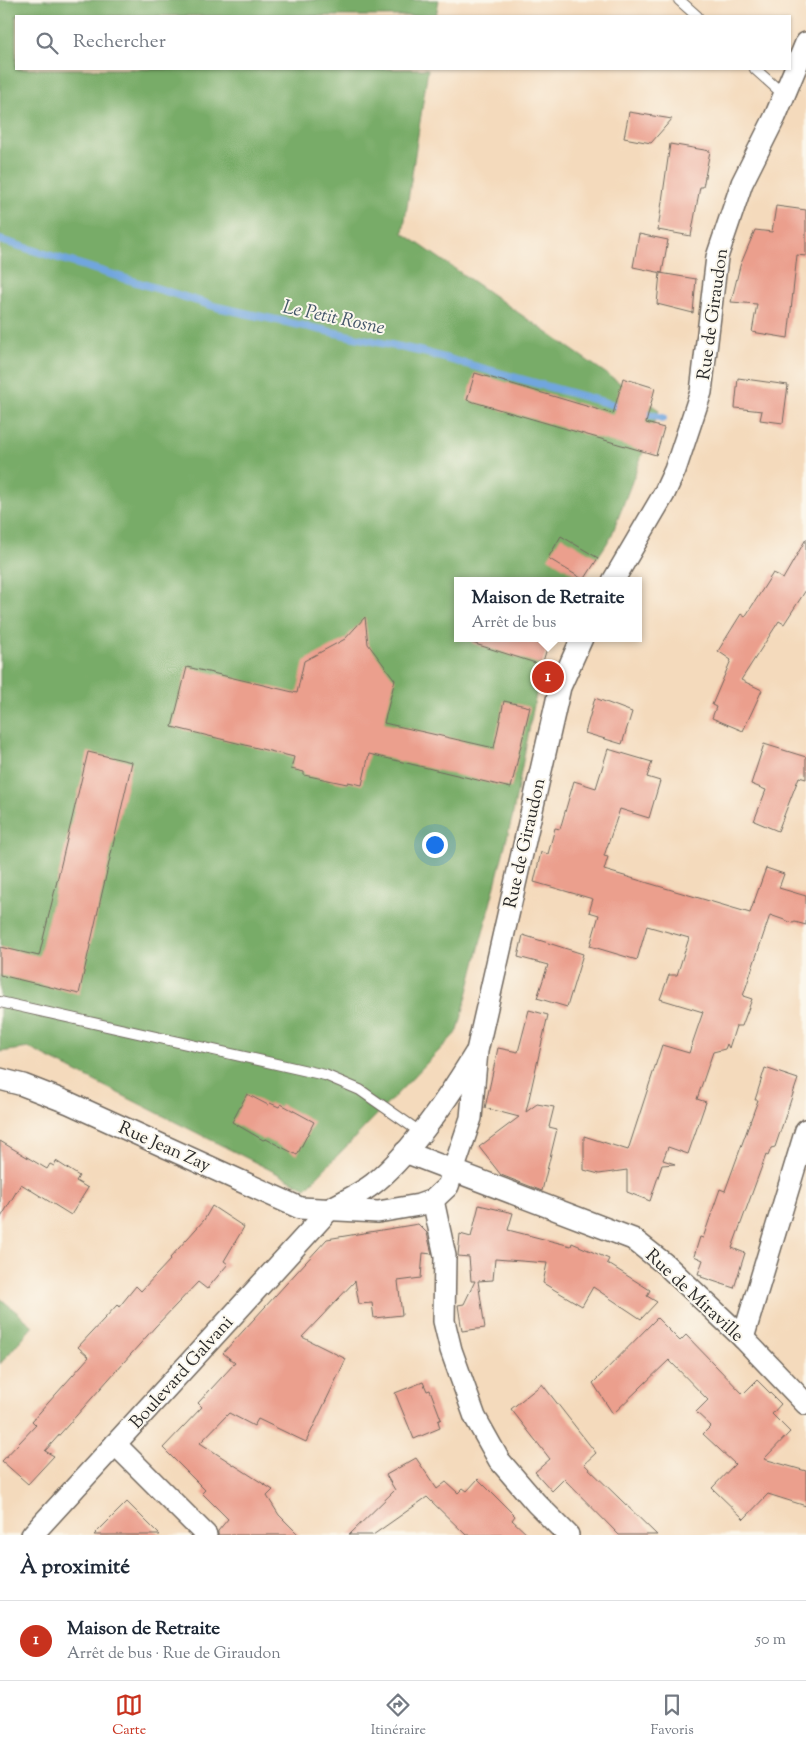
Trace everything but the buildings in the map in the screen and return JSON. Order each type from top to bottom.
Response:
[{"type":"street","name":"Rue de Giraudon","points":[[616,577],[664,494],[701,392],[717,257],[742,184],[806,44]]},
{"type":"street","name":"Rue de Giraudon","points":[[455,1170],[471,1118],[477,1051],[560,687],[580,642]]},
{"type":"street","name":"Rue de Giraudon","points":[[330,1209],[373,1184],[405,1152],[454,1088],[477,1051]]},
{"type":"street","name":"Rue Jean Zay","points":[[0,1079],[23,1085],[69,1102],[300,1208],[330,1209]]},
{"type":"street","points":[[743,1338],[806,1130]]},
{"type":"street","name":"Rue de Miraville","points":[[405,1152],[633,1239],[666,1265],[743,1338],[806,1404]]},
{"type":"street","points":[[330,1209],[378,1212],[433,1200],[448,1186],[455,1170]]},
{"type":"street","points":[[373,1184],[381,1198],[398,1209]]},
{"type":"street","points":[[433,1200],[446,1256],[444,1321],[451,1350],[475,1417],[499,1460],[568,1535]]},
{"type":"street","name":"Boulevard Galvani","points":[[32,1535],[330,1209]]},
{"type":"street","points":[[116,1444],[206,1535]]},
{"type":"lane","points":[[680,0],[696,15]]},
{"type":"lane","points":[[756,70],[784,95]]},
{"type":"lane","points":[[0,1002],[325,1075],[360,1090],[420,1132]]},
{"type":"green space","points":[[0,0],[439,0],[436,15],[15,15],[15,70],[428,70],[403,233],[659,410],[611,537],[585,577],[454,577],[454,642],[546,642],[512,818],[458,1031],[306,1188],[29,1048],[0,1052]]},
{"type":"green space","points":[[0,1298],[33,1326],[0,1364]]},
{"type":"waterway","name":"Le Petit Rosne","points":[[0,240],[217,307],[423,352],[625,408]]},
{"type":"waterway","name":"Le Petit Rosne","points":[[639,412],[663,418]]},
{"type":"place","name":"Maison de Retraite","points":[[548,677]]}]
